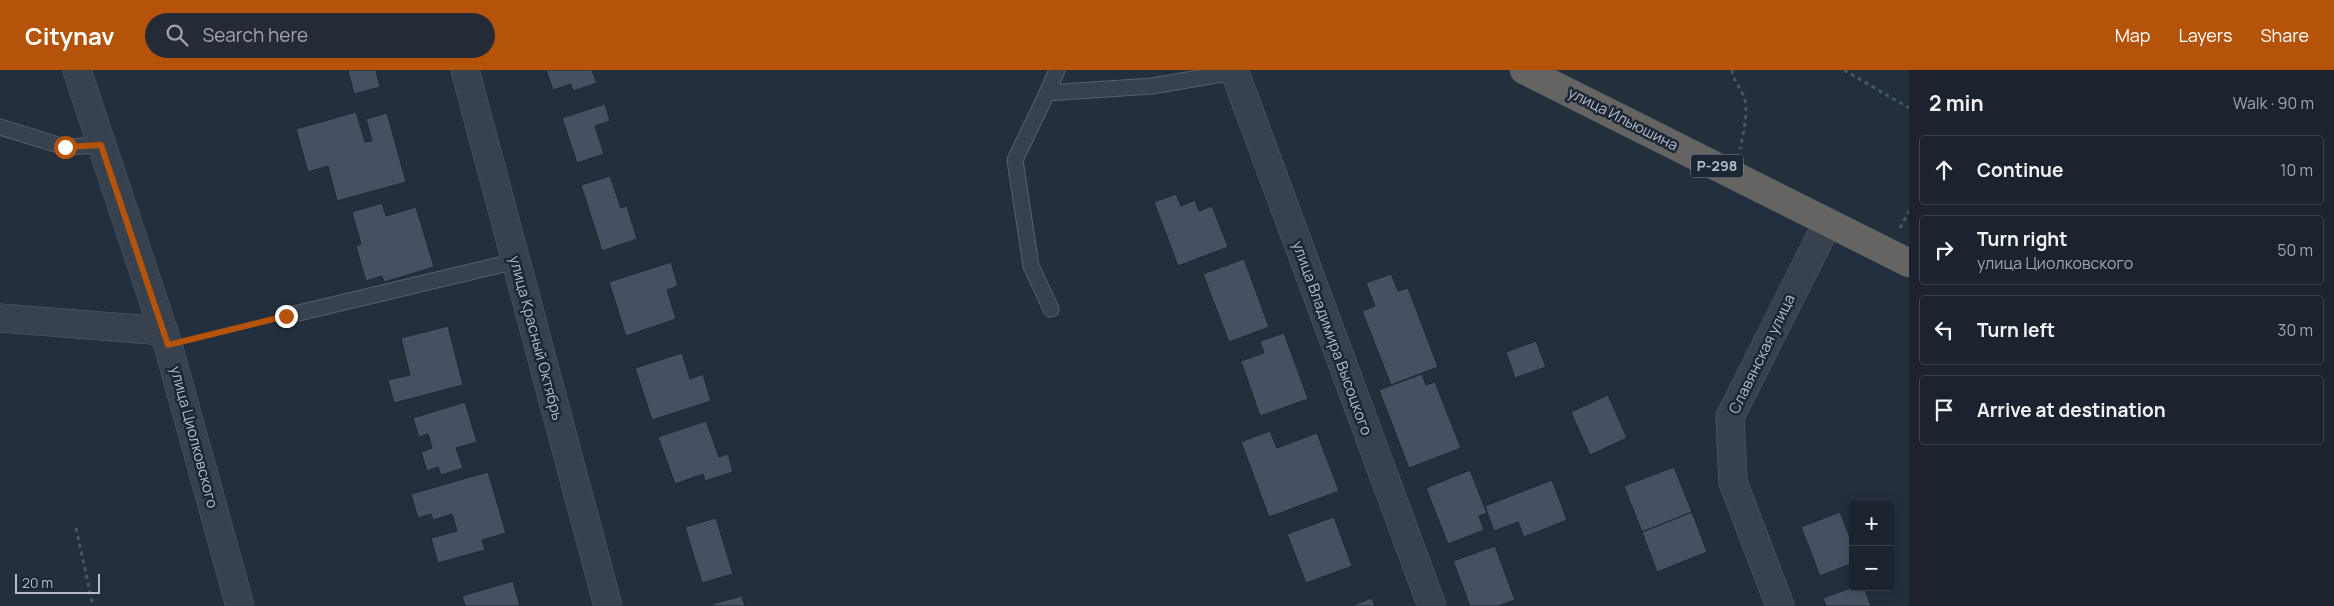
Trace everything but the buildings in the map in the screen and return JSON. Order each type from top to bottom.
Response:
[{"type":"highway","name":"улица Ильюшина","points":[[1524,70],[1909,263]]},
{"type":"street","name":"улица Циолковского","points":[[77,70],[166,338],[240,606]]},
{"type":"street","name":"улица Красный Октябрь","points":[[465,70],[608,606]]},
{"type":"street","name":"улица Владимира Высоцкого","points":[[1234,71],[1432,606]]},
{"type":"street","name":"Славянская улица","points":[[1780,606],[1733,482],[1730,417],[1828,222]]},
{"type":"street","points":[[0,318],[166,338]]},
{"type":"lane","points":[[1051,309],[1032,266],[1015,160],[1057,70]]},
{"type":"lane","points":[[1047,93],[1152,86],[1234,71]]},
{"type":"lane","points":[[0,127],[65,147],[101,145]]},
{"type":"lane","points":[[286,316],[516,261]]},
{"type":"path","points":[[1732,70],[1745,100],[1745,126],[1735,175]]},
{"type":"path","points":[[1844,70],[1909,108]]},
{"type":"path","points":[[166,338],[286,316]]},
{"type":"path","points":[[76,528],[93,606]]},
{"type":"route","points":[[65,147],[101,145],[168,345],[286,316]]}]
